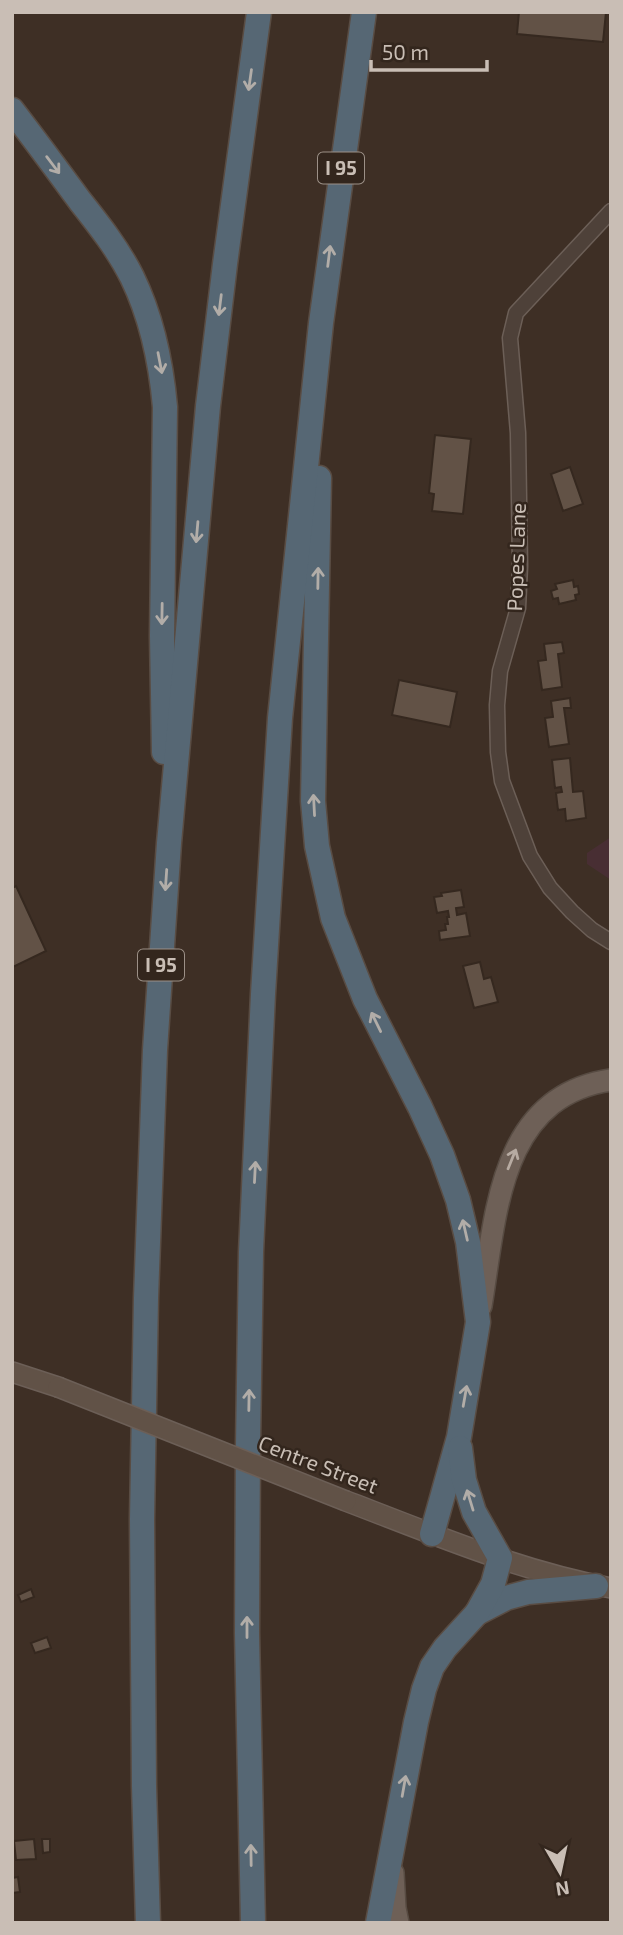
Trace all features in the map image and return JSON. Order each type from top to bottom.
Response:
[{"type":"highway","name":"I 95","points":[[148,1923],[142,1532],[146,1298],[155,1050],[169,843],[208,406],[260,12]]},
{"type":"highway","name":"I 95","points":[[253,1923],[247,1633],[252,1238],[263,994],[280,718],[329,255],[364,12]]},
{"type":"highway","points":[[12,110],[108,238],[132,277],[145,306],[162,370],[165,407],[163,718],[169,843]]},
{"type":"highway","points":[[321,323],[313,801],[317,846],[332,918],[348,959],[442,1155],[458,1200],[468,1242],[478,1322],[458,1437],[432,1534]]},
{"type":"highway","points":[[378,1923],[416,1722],[432,1667],[445,1648],[477,1613],[493,1584],[500,1558],[474,1512],[464,1480],[458,1437]]},
{"type":"highway","points":[[477,1613],[506,1598],[528,1592],[604,1587]]},
{"type":"main road","points":[[478,1322],[502,1185],[518,1145],[536,1119],[555,1100],[578,1088],[611,1080]]},
{"type":"main road","name":"Centre Street","points":[[12,1372],[58,1387],[432,1534],[546,1574],[604,1587]]},
{"type":"main road","points":[[392,1853],[398,1923]]},
{"type":"street","name":"Popes Lane","points":[[611,211],[516,313],[513,325],[510,338],[518,433],[520,566],[518,608],[500,671],[497,705],[502,782],[530,856],[550,888],[572,912],[611,942]]},
{"type":"shaded area","points":[[611,837],[611,880],[587,864],[587,853]]},
{"type":"building","points":[[519,12],[606,12],[603,42],[517,34]]},
{"type":"building","points":[[435,435],[471,439],[463,514],[432,511],[434,494],[429,493]]},
{"type":"building","points":[[570,467],[583,504],[563,511],[551,474]]},
{"type":"building","points":[[573,580],[574,587],[578,586],[579,594],[575,595],[576,600],[559,604],[558,598],[553,599],[551,591],[557,589],[555,584]]},
{"type":"building","points":[[562,642],[564,653],[558,654],[562,687],[542,690],[538,661],[546,660],[544,644]]},
{"type":"building","points":[[399,680],[457,692],[450,727],[392,715]]},
{"type":"building","points":[[570,698],[571,708],[564,708],[569,744],[549,747],[545,718],[553,717],[551,701]]},
{"type":"building","points":[[570,758],[573,792],[583,791],[586,818],[566,821],[565,809],[558,810],[556,793],[562,792],[561,787],[555,788],[552,760]]},
{"type":"building","points":[[16,886],[46,951],[13,967],[12,888]]},
{"type":"building","points":[[461,890],[464,907],[456,908],[457,915],[466,913],[470,936],[440,940],[439,931],[446,930],[445,924],[448,924],[449,917],[448,911],[437,913],[434,897],[442,896],[441,893]]},
{"type":"building","points":[[480,962],[484,979],[491,977],[498,1002],[474,1008],[463,966]]},
{"type":"building","points":[[31,1589],[34,1597],[21,1602],[18,1595]]},
{"type":"building","points":[[47,1637],[51,1648],[35,1653],[31,1643]]},
{"type":"building","points":[[34,1839],[36,1859],[16,1860],[14,1841]]},
{"type":"building","points":[[42,1839],[50,1839],[50,1852],[43,1853]]},
{"type":"building","points":[[18,1877],[20,1892],[12,1893],[12,1878]]}]
